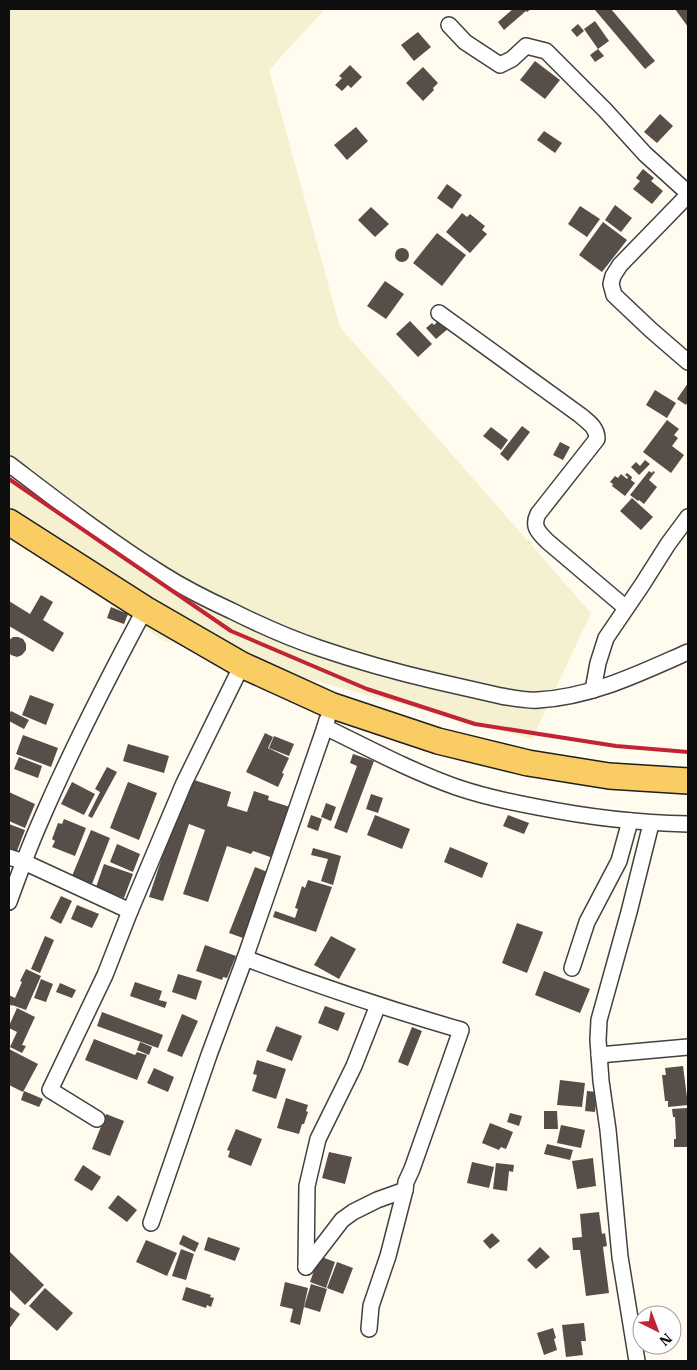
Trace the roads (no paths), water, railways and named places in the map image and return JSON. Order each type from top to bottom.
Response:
[{"type":"main road","points":[[9,522],[145,609],[327,716],[528,763],[609,776],[688,781]]},
{"type":"street","points":[[449,25],[465,42],[500,65],[512,59],[526,46],[546,51],[605,110],[645,154],[688,194],[620,265],[613,276],[611,284],[614,295],[688,362]]},
{"type":"street","points":[[438,313],[580,415],[595,428],[597,432],[596,439],[538,514],[535,525],[547,541],[626,608]]},
{"type":"street","points":[[9,464],[114,542],[163,575],[212,602],[265,627],[317,648],[358,661],[413,676],[513,698],[536,700],[559,698],[593,690],[623,680],[688,652]]},
{"type":"street","points":[[593,690],[604,642],[688,516]]},
{"type":"street","points":[[9,902],[40,821],[67,761],[145,609]]},
{"type":"street","points":[[97,1119],[50,1090],[105,975],[184,783],[242,665]]},
{"type":"street","points":[[151,1223],[208,1055],[245,958],[327,716],[387,757],[457,787],[508,801],[576,815],[651,824],[688,824]]},
{"type":"street","points":[[572,968],[586,922],[619,861],[630,821]]},
{"type":"street","points":[[637,1361],[620,1257],[599,1055],[599,1020],[651,824]]},
{"type":"street","points":[[9,857],[24,862],[130,911]]},
{"type":"street","points":[[245,958],[378,1005],[461,1030],[406,1182],[388,1256],[372,1306],[369,1329]]},
{"type":"street","points":[[378,1005],[354,1066],[318,1140],[307,1186],[306,1267],[342,1220],[377,1200],[405,1190]]},
{"type":"street","points":[[599,1055],[688,1047]]},
{"type":"railway","points":[[9,479],[231,631],[367,689],[475,724],[616,746],[688,752]]}]
